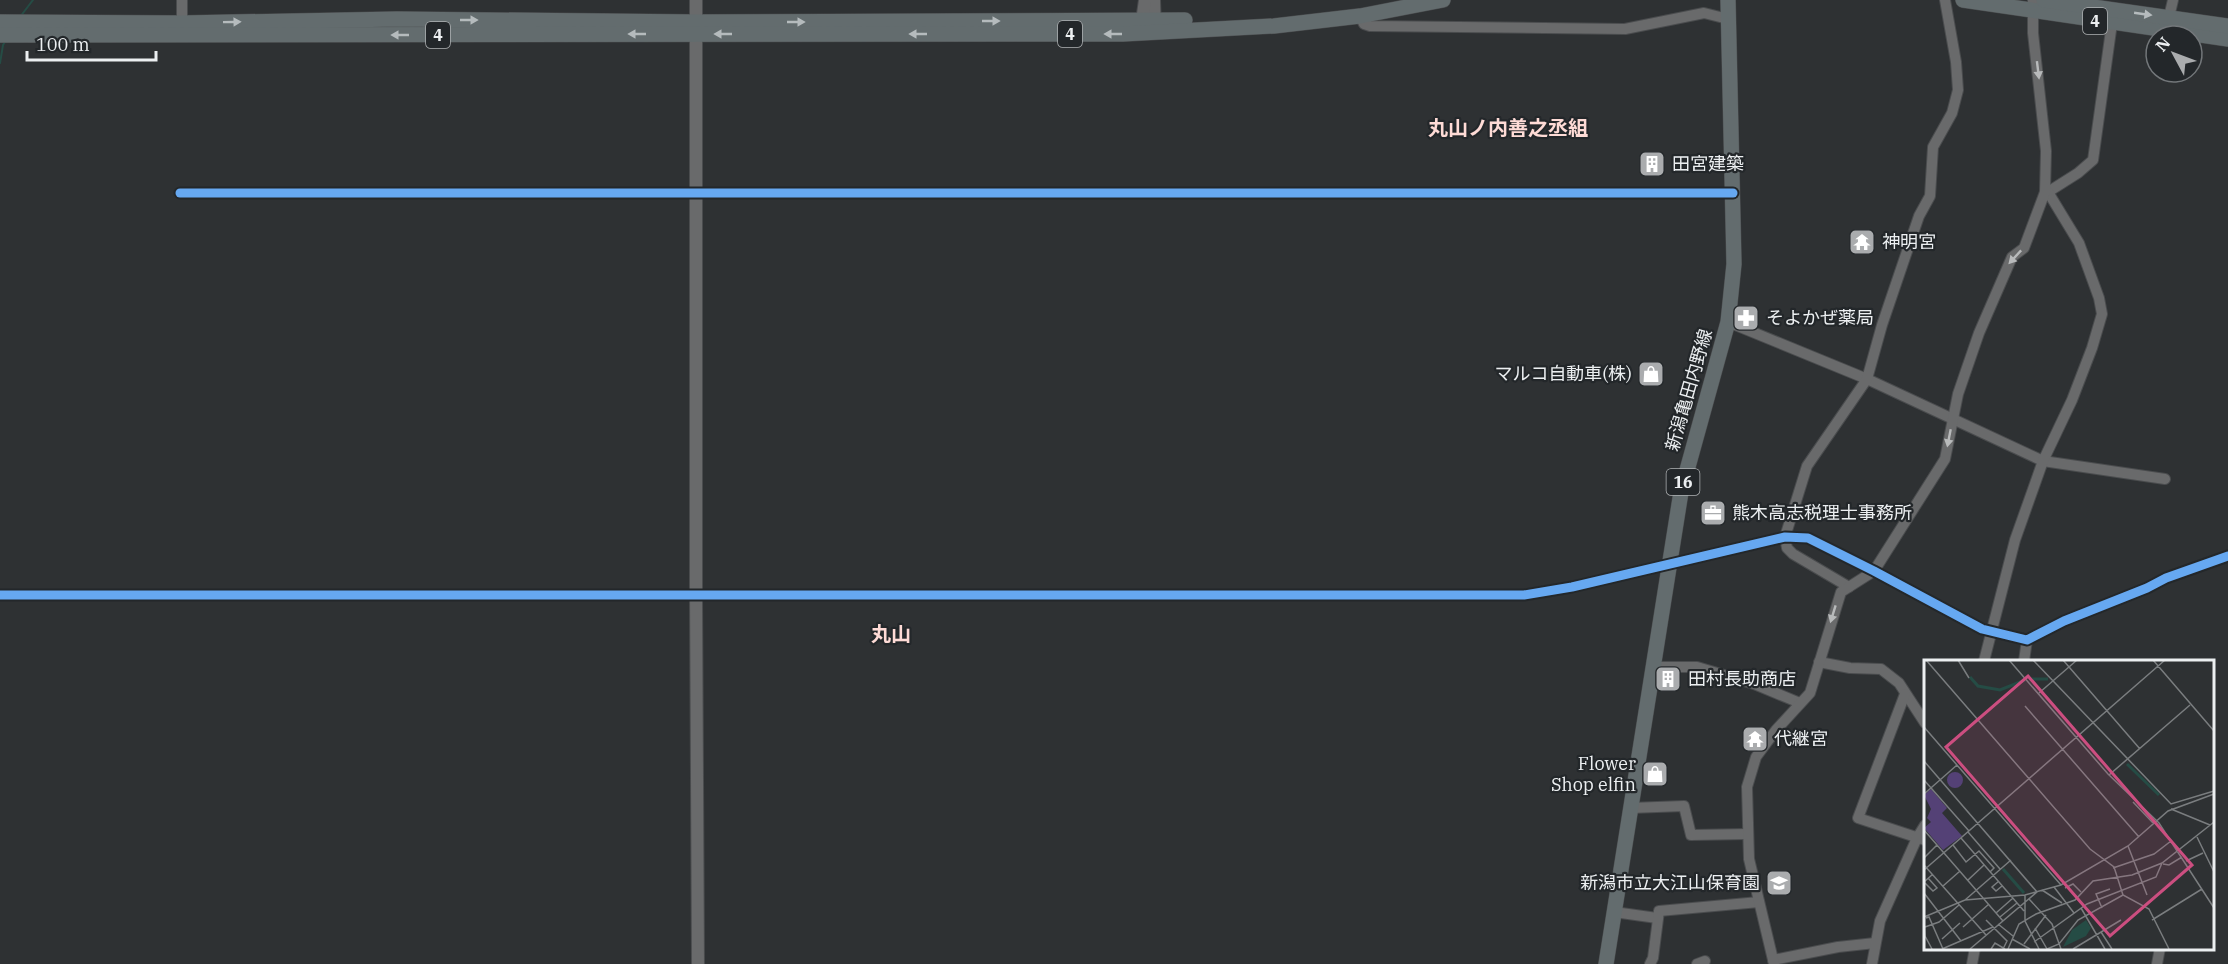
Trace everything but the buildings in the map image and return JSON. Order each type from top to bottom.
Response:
[{"type":"main road","name":"4","points":[[1,26],[23,28],[696,28],[1123,34],[1173,20],[1276,16],[1388,0]]},
{"type":"main road","name":"4","points":[[1148,26],[1274,26],[1360,16],[1443,0]]},
{"type":"main road","name":"新潟亀田内野線","points":[[1606,964],[1681,492],[1728,322],[1734,264],[1728,0]]},
{"type":"main road","name":"4","points":[[1963,0],[2037,4],[2169,17],[2228,26]]},
{"type":"main road","name":"4","points":[[2037,4],[2112,23],[2228,39]]},
{"type":"main road","name":"4","points":[[23,28],[397,19],[696,28]]},
{"type":"street","points":[[182,0],[182,23]]},
{"type":"street","points":[[696,0],[698,964]]},
{"type":"street","points":[[1144,0],[1148,26]]},
{"type":"street","points":[[1148,26],[1154,0]]},
{"type":"street","points":[[1849,587],[1792,554],[1787,548],[1785,537],[1807,466],[1867,379],[1882,325],[1919,216],[1930,196],[1933,147],[1952,114],[1958,90],[1956,62],[1945,0]]},
{"type":"street","points":[[2169,17],[2174,0]]},
{"type":"street","points":[[1875,943],[1838,947],[1773,962],[1749,859],[1747,787],[1756,757],[1776,730],[1810,693],[1841,592],[1874,571],[1945,459],[1958,394],[1979,333],[2012,257],[2024,248],[2047,192],[2046,151],[2033,33],[2037,4]]},
{"type":"street","points":[[1360,16],[1364,24],[1370,26],[1625,29],[1704,13],[1728,19]]},
{"type":"street","points":[[2047,192],[2078,173],[2093,160],[2112,23]]},
{"type":"street","points":[[1984,660],[2014,540],[2043,461],[2072,400],[2102,314],[2100,298],[2079,243],[2047,192]]},
{"type":"street","points":[[180,193],[1733,193]]},
{"type":"street","points":[[1728,322],[1867,379],[2043,461],[2165,479]]},
{"type":"street","points":[[0,595],[1538,595],[1785,537],[1808,538],[1975,626],[2027,640],[2064,621],[2147,588],[2166,578],[2228,556]]},
{"type":"street","points":[[2024,660],[2027,640]]},
{"type":"street","points":[[1819,662],[1850,668],[1881,669],[1899,683],[1924,722]]},
{"type":"street","points":[[1653,667],[1697,667],[1754,684],[1800,703]]},
{"type":"street","points":[[1872,964],[1880,921],[1921,839],[1858,818],[1905,694]]},
{"type":"street","points":[[1630,808],[1684,806],[1692,835],[1748,834]]},
{"type":"street","points":[[1650,964],[1653,958],[1659,911],[1759,902]]},
{"type":"street","points":[[1614,912],[1657,918]]},
{"type":"street","points":[[1972,964],[1975,949]]},
{"type":"street","points":[[2157,964],[2160,949]]},
{"type":"waterway","points":[[20,17],[33,0]]},
{"type":"waterway","points":[[0,63],[6,40]]},
{"type":"cycle path","points":[[180,193],[1733,193]]},
{"type":"cycle path","points":[[0,595],[1524,595],[1572,587],[1785,537],[1808,538],[1982,629],[2027,640],[2064,621],[2147,588],[2166,578],[2228,556]]},
{"type":"place","name":"田宮建築","points":[[1652,164]]},
{"type":"place","name":"神明宮","points":[[1862,242]]},
{"type":"place","name":"そよかぜ薬局","points":[[1746,318]]},
{"type":"place","name":"マルコ自動車(株)","points":[[1651,374]]},
{"type":"place","name":"熊木高志税理士事務所","points":[[1713,513]]},
{"type":"place","name":"田村長助商店","points":[[1668,679]]},
{"type":"place","name":"代継宮","points":[[1755,739]]},
{"type":"place","name":"Flower Shop elfin","points":[[1655,774]]},
{"type":"place","name":"新潟市立大江山保育園","points":[[1779,883]]},
{"type":"district","name":"丸山ノ内善之丞組","points":[[1508,128]]},
{"type":"district","name":"丸山","points":[[891,634]]}]
